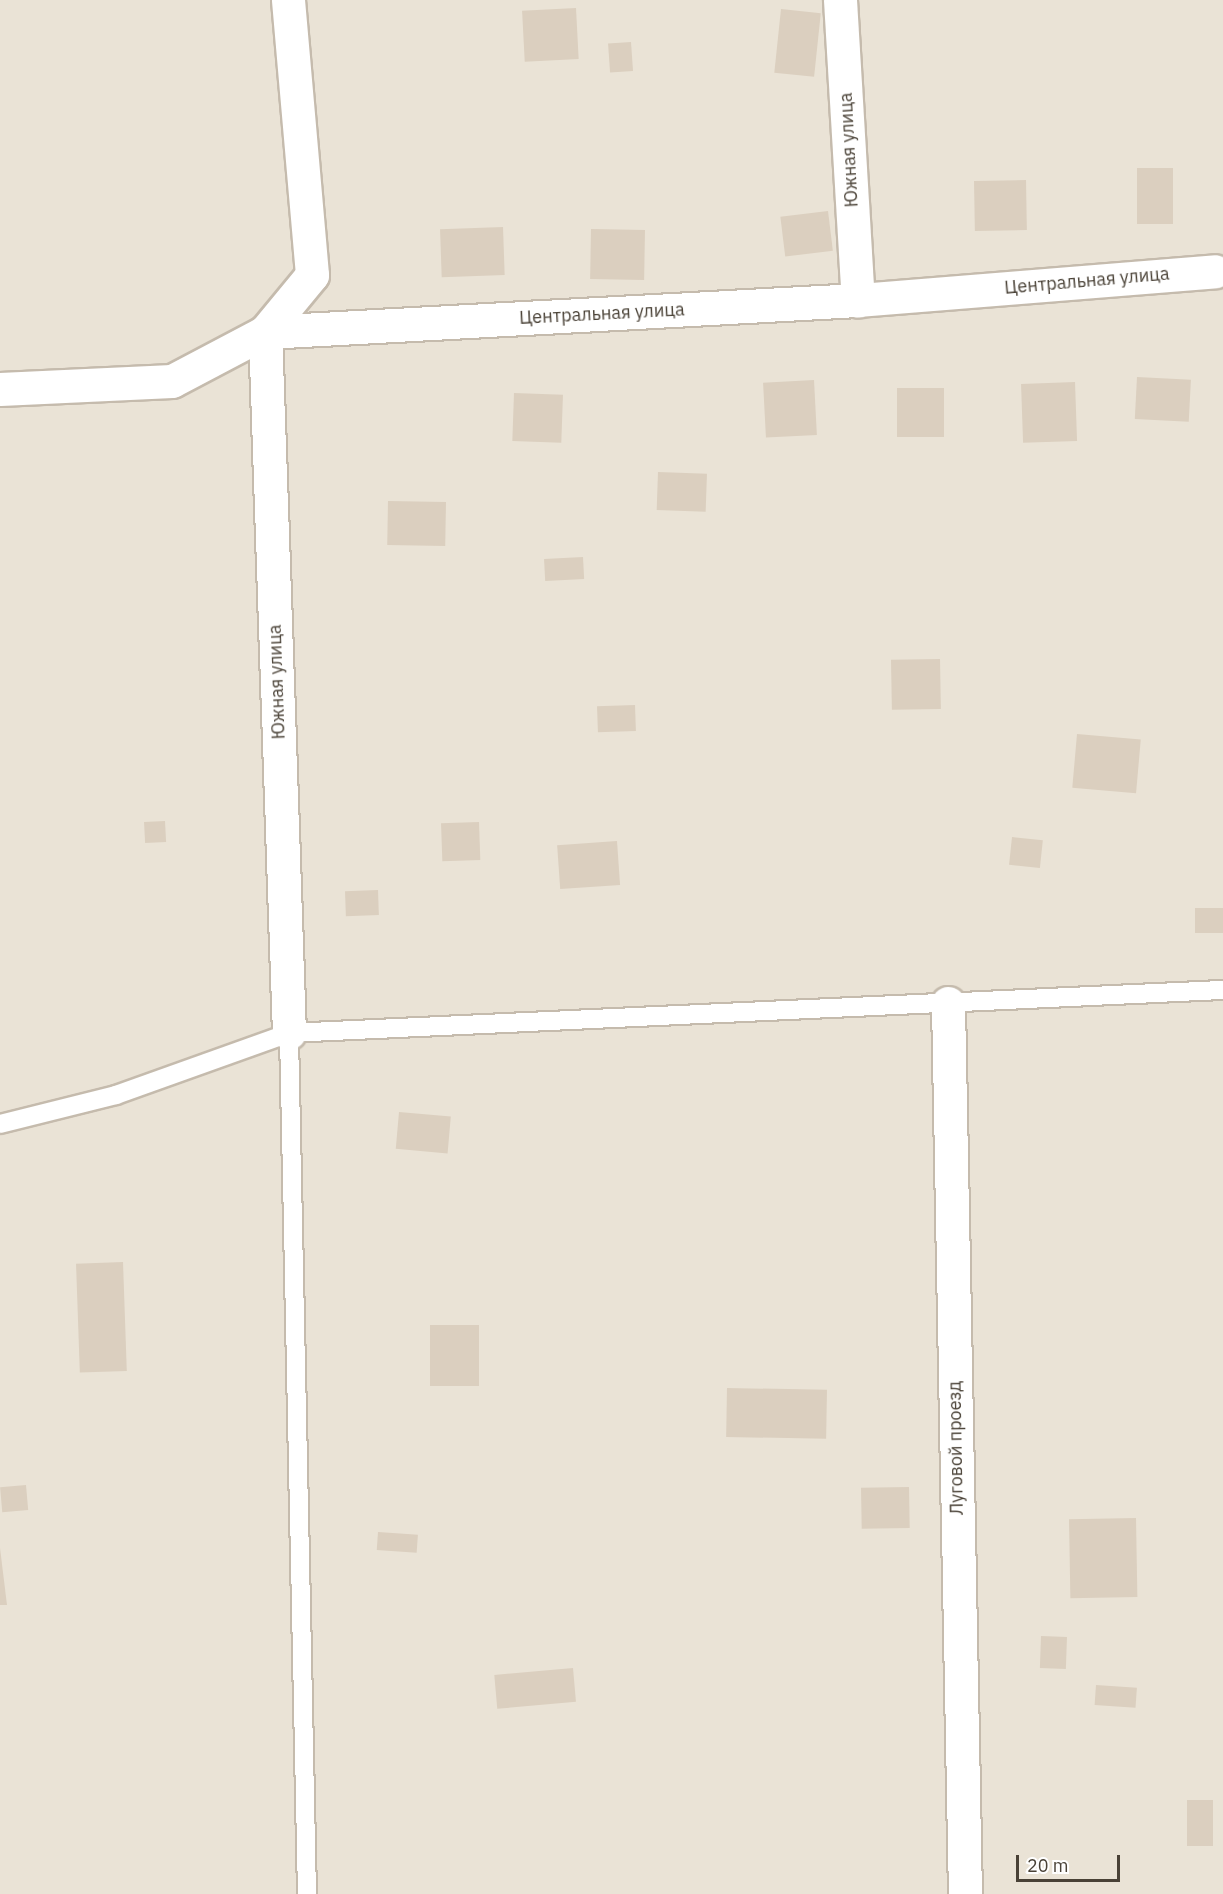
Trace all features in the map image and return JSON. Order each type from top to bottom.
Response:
[{"type":"street","points":[[265,332],[312,275],[288,0]]},
{"type":"street","name":"Южная улица","points":[[840,0],[858,300]]},
{"type":"street","name":"Центральная улица","points":[[0,389],[172,381],[265,332],[858,300],[1215,271]]},
{"type":"street","name":"Южная улица","points":[[265,332],[289,1033]]},
{"type":"street","name":"Луговой проезд","points":[[948,1003],[965,1894]]},
{"type":"lane","points":[[0,1124],[116,1095],[289,1033],[1223,990]]},
{"type":"lane","points":[[289,1033],[307,1894]]},
{"type":"shaded area","points":[[0,0],[1223,0],[1223,1894],[0,1894]]},
{"type":"building","points":[[576,8],[579,59],[525,62],[522,11]]},
{"type":"building","points":[[781,9],[821,13],[814,77],[774,73]]},
{"type":"building","points":[[631,42],[633,71],[610,73],[608,44]]},
{"type":"building","points":[[1137,168],[1173,168],[1173,224],[1137,224]]},
{"type":"building","points":[[1026,180],[1027,230],[975,231],[974,181]]},
{"type":"building","points":[[828,211],[833,251],[785,257],[780,217]]},
{"type":"building","points":[[503,227],[505,275],[442,277],[440,229]]},
{"type":"building","points":[[591,229],[645,230],[644,280],[590,279]]},
{"type":"building","points":[[1137,377],[1191,380],[1189,422],[1135,419]]},
{"type":"building","points":[[814,380],[817,435],[766,438],[763,383]]},
{"type":"building","points":[[1075,382],[1077,441],[1023,443],[1021,384]]},
{"type":"building","points":[[897,388],[944,388],[944,437],[897,437]]},
{"type":"building","points":[[514,393],[563,395],[561,443],[512,441]]},
{"type":"building","points":[[658,472],[707,474],[706,512],[657,510]]},
{"type":"building","points":[[388,501],[446,502],[445,546],[387,545]]},
{"type":"building","points":[[583,557],[584,579],[545,581],[544,559]]},
{"type":"building","points":[[940,659],[941,709],[892,710],[891,660]]},
{"type":"building","points":[[635,705],[636,731],[598,732],[597,706]]},
{"type":"building","points":[[1077,734],[1141,740],[1136,793],[1072,788]]},
{"type":"building","points":[[165,821],[166,842],[145,843],[144,822]]},
{"type":"building","points":[[479,822],[480,860],[442,861],[441,823]]},
{"type":"building","points":[[1012,837],[1043,840],[1040,868],[1009,865]]},
{"type":"building","points":[[617,841],[620,885],[560,889],[557,845]]},
{"type":"building","points":[[378,890],[379,915],[346,916],[345,891]]},
{"type":"building","points":[[1195,908],[1223,908],[1223,933],[1195,933]]},
{"type":"building","points":[[399,1112],[451,1117],[448,1153],[396,1149]]},
{"type":"building","points":[[123,1262],[127,1371],[80,1373],[76,1264]]},
{"type":"building","points":[[430,1325],[479,1325],[479,1386],[430,1386]]},
{"type":"building","points":[[727,1388],[827,1390],[826,1439],[726,1437]]},
{"type":"building","points":[[26,1485],[28,1510],[2,1512],[0,1487]]},
{"type":"building","points":[[909,1487],[910,1528],[862,1529],[861,1488]]},
{"type":"building","points":[[1136,1518],[1137,1597],[1070,1598],[1069,1519]]},
{"type":"building","points":[[378,1532],[418,1535],[417,1553],[377,1550]]},
{"type":"building","points":[[0,1548],[7,1605],[0,1605]]},
{"type":"building","points":[[1041,1636],[1067,1637],[1066,1669],[1040,1668]]},
{"type":"building","points":[[573,1668],[576,1702],[497,1709],[494,1675]]},
{"type":"building","points":[[1096,1685],[1137,1688],[1136,1708],[1095,1705]]},
{"type":"building","points":[[1187,1800],[1213,1800],[1213,1846],[1187,1846]]}]
